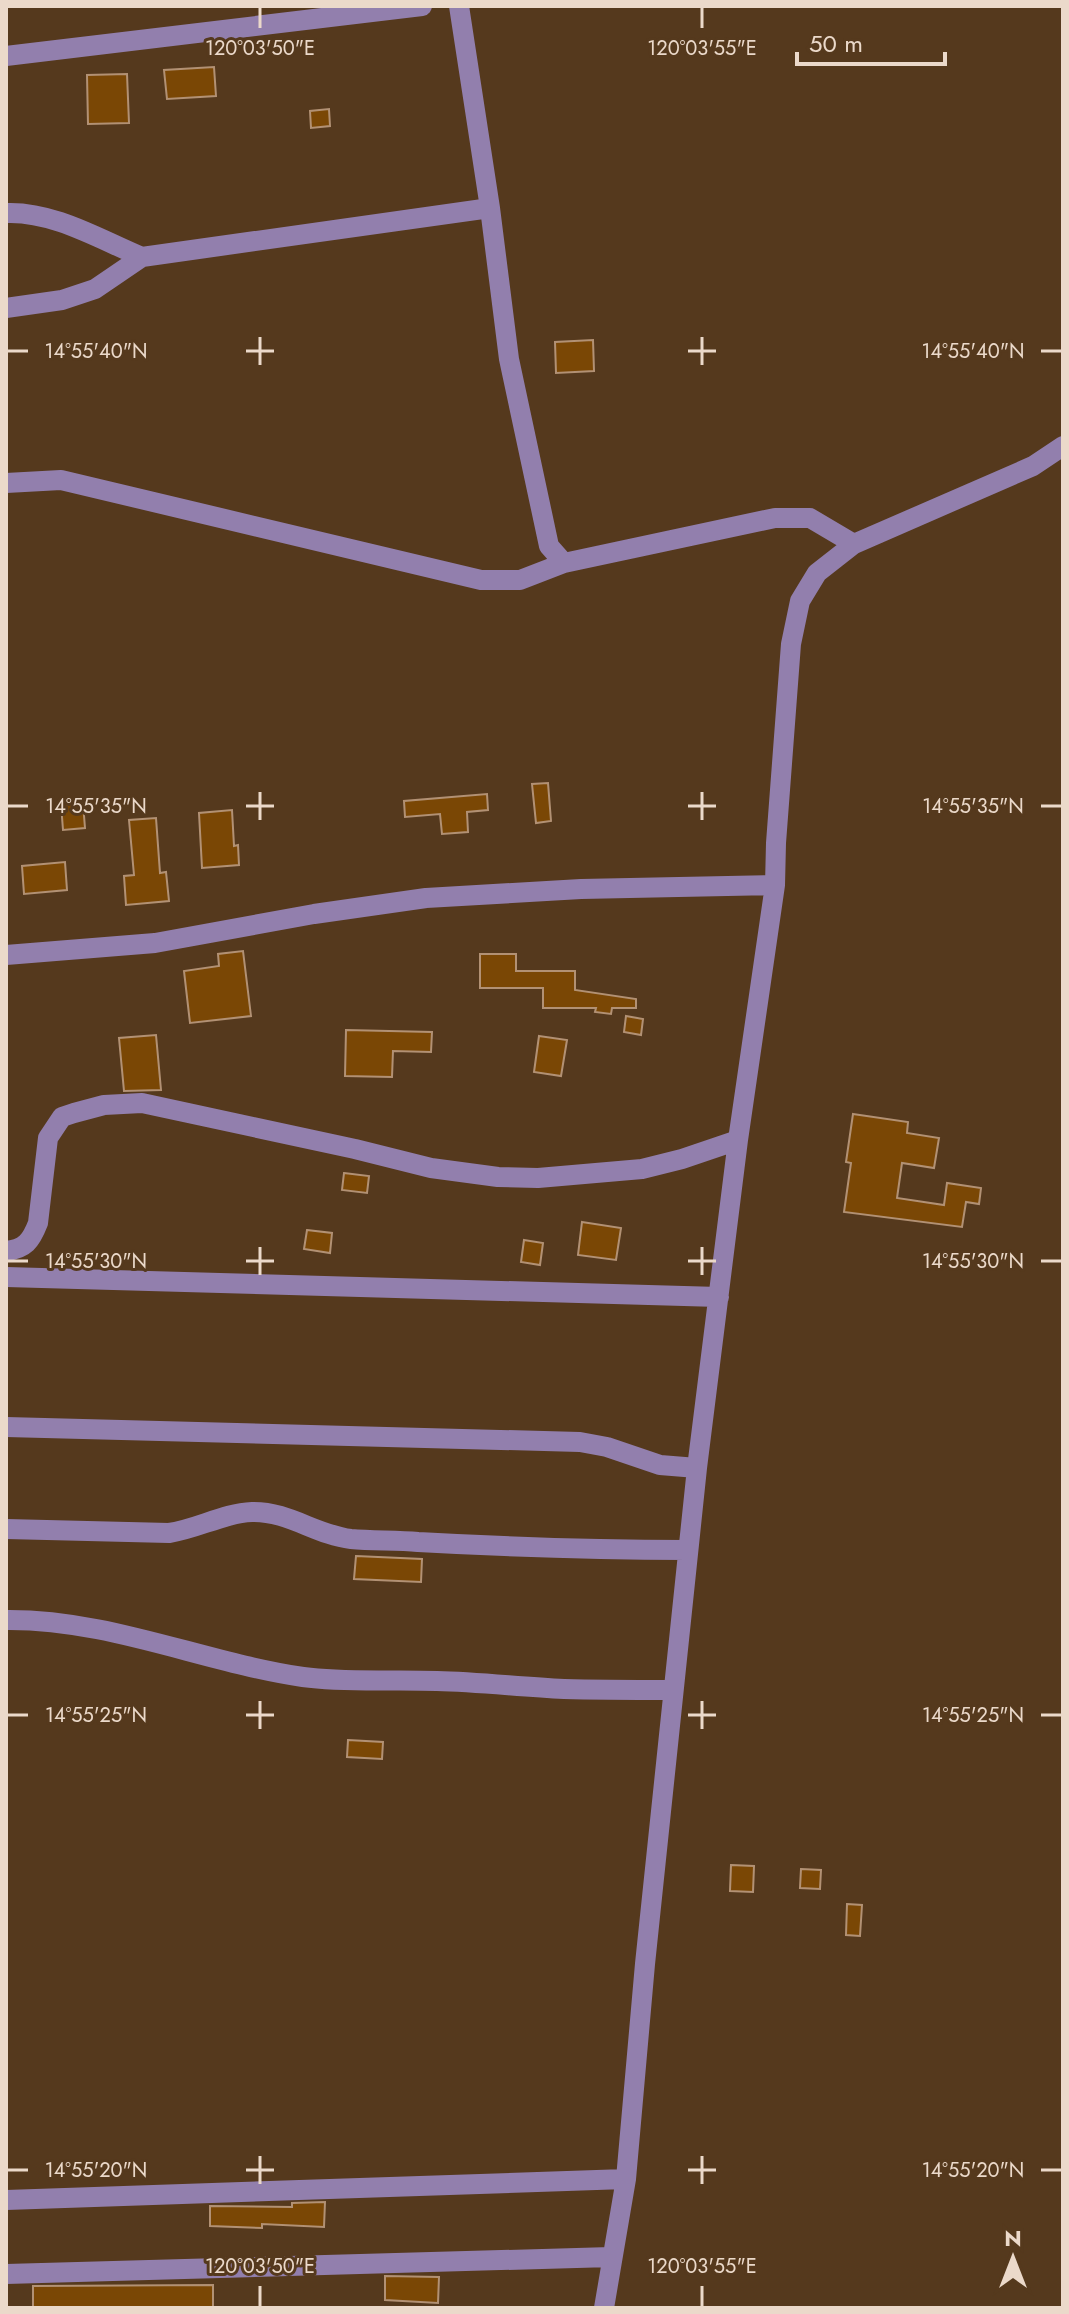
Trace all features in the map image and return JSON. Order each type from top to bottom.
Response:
[{"type":"street","points":[[6,56],[422,6]]},
{"type":"street","points":[[459,6],[509,359],[549,546],[564,563]]},
{"type":"street","points":[[6,308],[62,300],[95,289],[142,257],[490,208]]},
{"type":"street","points":[[6,213],[24,213],[55,220],[142,257]]},
{"type":"street","points":[[604,2308],[626,2179],[697,1468],[738,1140],[775,885],[791,644],[800,601],[817,573],[854,544],[1033,466],[1063,446]]},
{"type":"street","points":[[6,483],[61,480],[481,580],[520,580],[564,563],[775,518],[810,518],[854,544]]},
{"type":"street","points":[[6,955],[155,943],[314,914],[426,898],[581,889],[775,885]]},
{"type":"street","points":[[6,1251],[27,1244],[34,1234],[48,1138],[54,1127],[62,1117],[104,1105],[142,1103],[431,1168],[498,1177],[538,1178],[642,1169],[738,1140]]},
{"type":"street","points":[[6,1277],[719,1297]]},
{"type":"street","points":[[6,1427],[580,1442],[607,1447],[646,1462],[697,1468]]},
{"type":"street","points":[[6,1529],[169,1533],[188,1531],[246,1512],[267,1512],[327,1535],[352,1539],[492,1546],[688,1550]]},
{"type":"street","points":[[6,1620],[76,1624],[249,1665],[337,1681],[435,1680],[562,1689],[673,1690]]},
{"type":"street","points":[[6,2200],[626,2179]]},
{"type":"street","points":[[6,2274],[611,2257]]},
{"type":"building","points":[[214,67],[216,96],[167,99],[164,70]]},
{"type":"building","points":[[127,74],[129,123],[88,124],[87,75]]},
{"type":"building","points":[[329,109],[330,126],[311,128],[310,111]]},
{"type":"building","points":[[593,340],[594,371],[556,373],[555,342]]},
{"type":"building","points":[[548,783],[551,821],[536,823],[532,784]]},
{"type":"building","points":[[487,794],[488,810],[467,812],[468,832],[442,834],[440,814],[405,817],[404,801]]},
{"type":"building","points":[[83,803],[85,828],[63,830],[61,804]]},
{"type":"building","points":[[232,810],[234,846],[238,845],[239,865],[202,868],[199,813]]},
{"type":"building","points":[[156,818],[160,873],[166,872],[169,901],[126,905],[124,876],[134,875],[129,820]]},
{"type":"building","points":[[65,862],[67,890],[24,894],[22,866]]},
{"type":"building","points":[[243,951],[251,1016],[190,1023],[184,971],[219,966],[218,954]]},
{"type":"building","points":[[480,954],[516,954],[516,971],[575,971],[575,990],[636,999],[636,1008],[612,1008],[611,1014],[595,1012],[596,1008],[543,1008],[543,988],[480,988]]},
{"type":"building","points":[[626,1016],[643,1019],[641,1035],[624,1032]]},
{"type":"building","points":[[346,1030],[432,1032],[431,1052],[393,1051],[392,1077],[345,1076]]},
{"type":"building","points":[[156,1035],[161,1090],[124,1091],[119,1038]]},
{"type":"building","points":[[539,1036],[567,1040],[561,1076],[534,1072]]},
{"type":"building","points":[[853,1114],[908,1122],[907,1133],[939,1138],[934,1168],[902,1163],[897,1198],[944,1205],[947,1183],[981,1188],[979,1204],[966,1202],[962,1227],[844,1212],[851,1163],[846,1162]]},
{"type":"building","points":[[344,1173],[369,1176],[367,1193],[342,1190]]},
{"type":"building","points":[[582,1222],[621,1228],[616,1260],[578,1255]]},
{"type":"building","points":[[307,1230],[332,1233],[330,1253],[304,1249]]},
{"type":"building","points":[[524,1240],[543,1243],[540,1265],[521,1262]]},
{"type":"building","points":[[356,1556],[422,1559],[421,1582],[354,1579]]},
{"type":"building","points":[[348,1740],[383,1742],[382,1759],[347,1757]]},
{"type":"building","points":[[731,1865],[754,1866],[753,1892],[730,1891]]},
{"type":"building","points":[[801,1869],[821,1870],[820,1889],[800,1888]]},
{"type":"building","points":[[847,1904],[862,1905],[860,1936],[846,1935]]},
{"type":"building","points":[[325,2202],[324,2227],[262,2224],[262,2228],[210,2226],[210,2206],[292,2207],[292,2203]]},
{"type":"building","points":[[385,2276],[439,2277],[438,2303],[385,2300]]},
{"type":"building","points":[[213,2285],[213,2308],[33,2308],[33,2286]]}]
